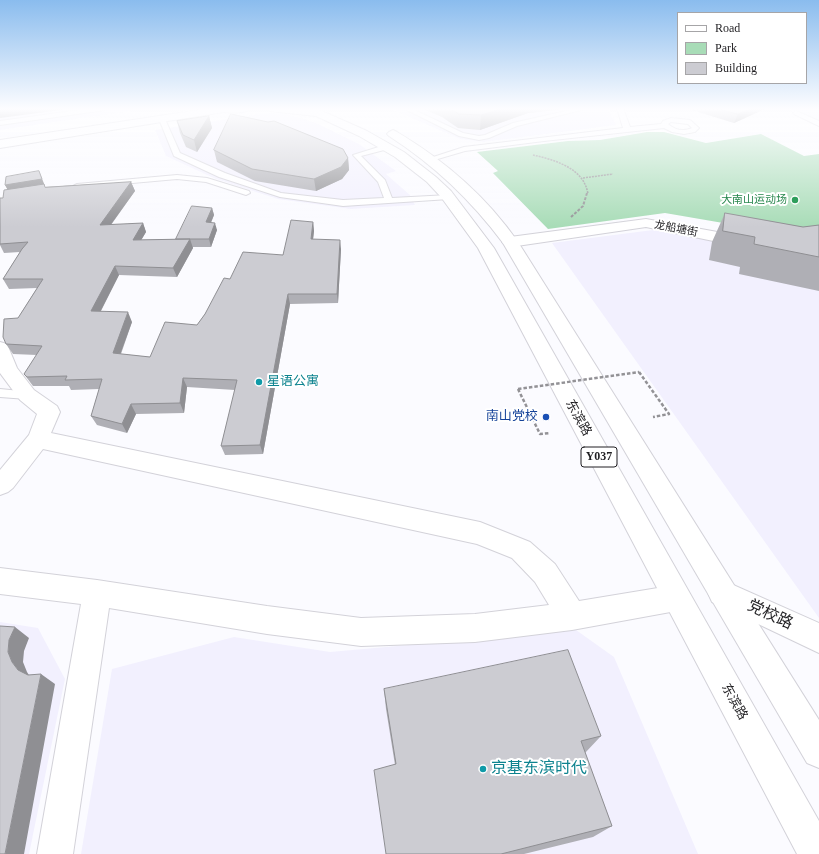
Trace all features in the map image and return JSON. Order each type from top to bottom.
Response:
[{"type":"main road","name":"东滨路","points":[[388,148],[400,155],[424,174],[449,197],[486,248],[817,854]]},
{"type":"main road","name":"Y037","points":[[415,148],[445,169],[470,192],[491,216],[510,242],[819,751]]},
{"type":"main road","name":"龙船塘街","points":[[510,242],[646,223],[723,238],[759,241]]},
{"type":"main road","points":[[0,348],[8,370],[27,395],[49,412],[38,439],[5,481],[0,485]]},
{"type":"main road","points":[[38,439],[480,533],[521,550],[545,573],[572,616]]},
{"type":"main road","points":[[0,581],[97,593],[267,620],[360,632],[475,628],[572,616],[676,598]]},
{"type":"main road","points":[[55,854],[97,593]]},
{"type":"main road","name":"党校路","points":[[722,593],[819,638]]},
{"type":"lane","points":[[174,148],[177,154],[222,175],[280,194],[343,203],[449,197]]},
{"type":"lane","points":[[378,148],[362,152],[358,154],[358,157],[382,182],[389,200]]},
{"type":"lane","points":[[431,159],[472,148]]},
{"type":"lane","points":[[69,186],[177,177],[207,180],[246,193]]},
{"type":"lane","points":[[0,393],[27,395]]},
{"type":"path","points":[[532,155],[555,160],[568,166],[583,178],[587,184],[589,191],[587,198],[582,206],[567,219]]},
{"type":"path","points":[[583,178],[613,174]]},
{"type":"path","points":[[550,433],[540,434],[518,389],[639,372],[669,414],[653,417]]},
{"type":"shaded area","points":[[163,148],[364,148],[396,171],[386,174],[410,195],[415,205],[351,209],[278,199],[216,179],[166,156]]},
{"type":"shaded area","points":[[653,230],[739,244],[819,244],[819,618],[552,243]]},
{"type":"shaded area","points":[[0,622],[38,628],[65,679],[29,854],[0,854]]},
{"type":"shaded area","name":"京基东滨时代","points":[[576,630],[614,657],[698,854],[81,854],[112,669],[234,637],[330,652]]},
{"type":"green space","points":[[511,148],[788,148],[804,156],[819,154],[819,229],[729,224],[665,213],[548,229],[493,173],[498,171],[477,152]]},
{"type":"building","points":[[215,148],[340,148],[343,149],[348,158],[341,167],[314,179],[252,169],[214,150]]},
{"type":"building","points":[[39,171],[42,179],[5,185],[6,177]]},
{"type":"building","points":[[131,182],[100,225],[143,223],[133,240],[190,239],[173,268],[115,266],[91,311],[128,312],[113,353],[150,357],[165,322],[197,325],[205,314],[224,278],[230,279],[243,252],[283,255],[291,220],[313,222],[311,239],[340,240],[337,294],[288,294],[260,445],[221,446],[237,380],[183,378],[180,403],[131,404],[122,424],[91,416],[102,379],[65,380],[67,376],[27,377],[24,374],[42,346],[6,344],[3,337],[4,319],[18,318],[43,279],[3,279],[28,242],[0,244],[0,198],[3,198],[4,190],[44,184],[45,187]]},
{"type":"building","points":[[192,206],[212,208],[206,222],[215,223],[209,239],[176,239]]},
{"type":"building","points":[[725,213],[803,227],[819,225],[819,257],[754,244],[755,237],[723,231]]},
{"type":"building","points":[[0,626],[15,627],[9,640],[8,652],[12,662],[18,670],[28,675],[41,674],[5,854],[0,854]]},
{"type":"building","name":"京基东滨时代","points":[[568,650],[601,736],[581,741],[612,826],[501,854],[386,854],[374,770],[396,764],[384,689]]},
{"type":"place","name":"大南山运动场","points":[[795,200]]},
{"type":"place","name":"星语公寓","points":[[259,382]]},
{"type":"place","name":"南山党校","points":[[546,417]]},
{"type":"place","name":"京基东滨时代","points":[[483,769]]}]
